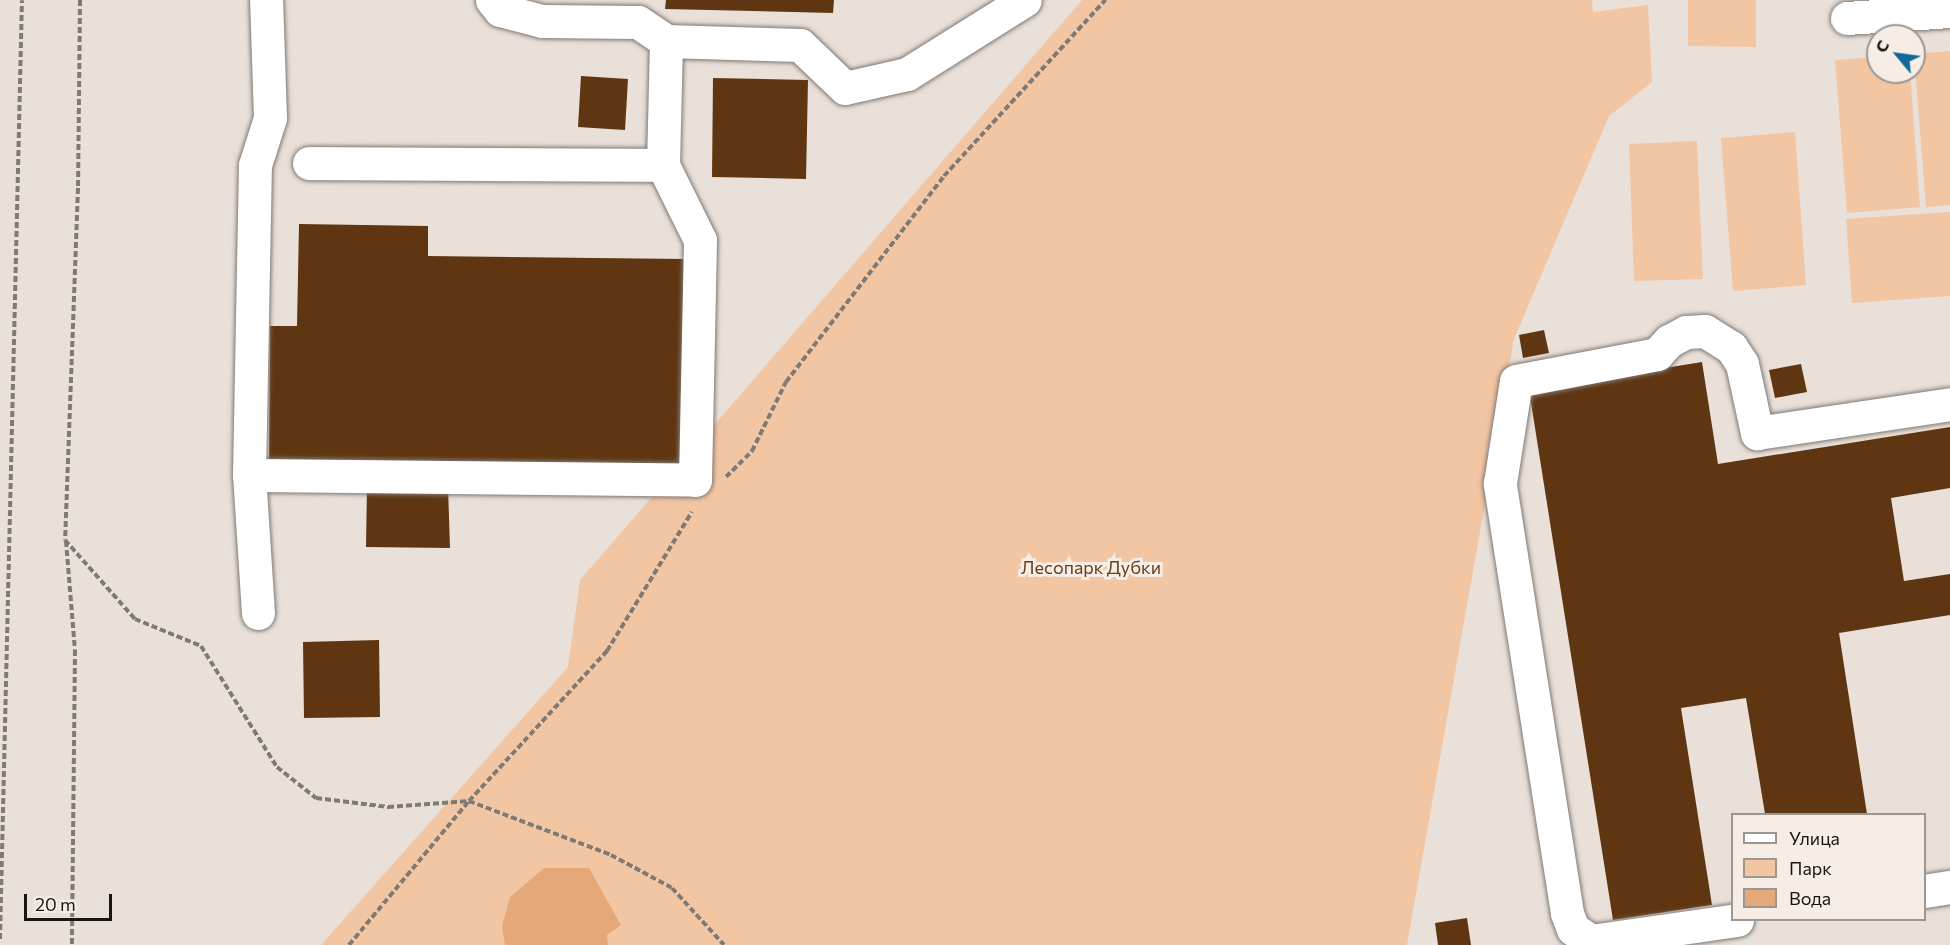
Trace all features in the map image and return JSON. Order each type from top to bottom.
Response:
[{"type":"lane","points":[[258,613],[249,476],[255,165],[270,118],[266,0]]},
{"type":"lane","points":[[492,0],[500,10],[542,21],[639,22],[666,41],[800,45],[845,88],[907,74],[1025,0]]},
{"type":"lane","points":[[1846,18],[1950,11]]},
{"type":"lane","points":[[249,476],[694,480],[700,240],[663,165],[666,41]]},
{"type":"lane","points":[[309,163],[663,165]]},
{"type":"lane","points":[[1731,921],[1591,940],[1574,928],[1567,913],[1500,483],[1516,381],[1657,354],[1669,340],[1686,332],[1705,331],[1731,347],[1742,364],[1757,433],[1950,404]]},
{"type":"lane","points":[[1926,891],[1950,887]]},
{"type":"path","points":[[0,939],[22,0]]},
{"type":"path","points":[[720,482],[752,451],[786,382],[944,176],[1105,0]]},
{"type":"path","points":[[349,945],[469,801],[607,651],[695,506]]},
{"type":"path","points":[[65,540],[75,650],[72,945]]},
{"type":"green space","name":"Лесопарк Дубки","points":[[1082,0],[1592,0],[1593,12],[1648,5],[1652,82],[1609,116],[1514,339],[1407,945],[321,945],[568,667],[580,580]]},
{"type":"green space","points":[[1688,0],[1756,0],[1756,47],[1688,46]]},
{"type":"green space","points":[[1950,51],[1950,205],[1926,207],[1916,84],[1926,84],[1926,53]]},
{"type":"green space","points":[[1866,58],[1866,84],[1911,84],[1920,207],[1847,213],[1835,60]]},
{"type":"green space","points":[[1795,132],[1806,285],[1733,291],[1721,138]]},
{"type":"green space","points":[[1697,141],[1703,279],[1634,281],[1629,144]]},
{"type":"green space","points":[[1950,212],[1950,296],[1852,303],[1846,219]]},
{"type":"water","points":[[544,868],[589,868],[621,925],[607,935],[608,945],[505,945],[502,926],[510,897]]},
{"type":"building","points":[[666,0],[834,0],[833,13],[665,9]]},
{"type":"building","points":[[581,76],[628,79],[625,130],[578,127]]},
{"type":"building","points":[[713,78],[808,80],[806,179],[712,177]]},
{"type":"building","points":[[299,224],[428,226],[428,256],[684,259],[681,471],[269,466],[270,326],[297,326]]},
{"type":"building","points":[[1544,330],[1549,353],[1523,358],[1519,335]]},
{"type":"building","points":[[1702,362],[1718,464],[1950,427],[1950,488],[1891,498],[1904,581],[1950,574],[1950,615],[1839,633],[1867,813],[1765,813],[1746,698],[1681,708],[1712,905],[1613,920],[1529,390]]},
{"type":"building","points":[[1801,364],[1807,392],[1775,398],[1769,370]]},
{"type":"building","points":[[367,485],[448,487],[450,548],[366,547]]},
{"type":"building","points":[[379,640],[380,717],[304,718],[303,642]]},
{"type":"building","points":[[1467,918],[1471,945],[1438,945],[1435,923]]}]
